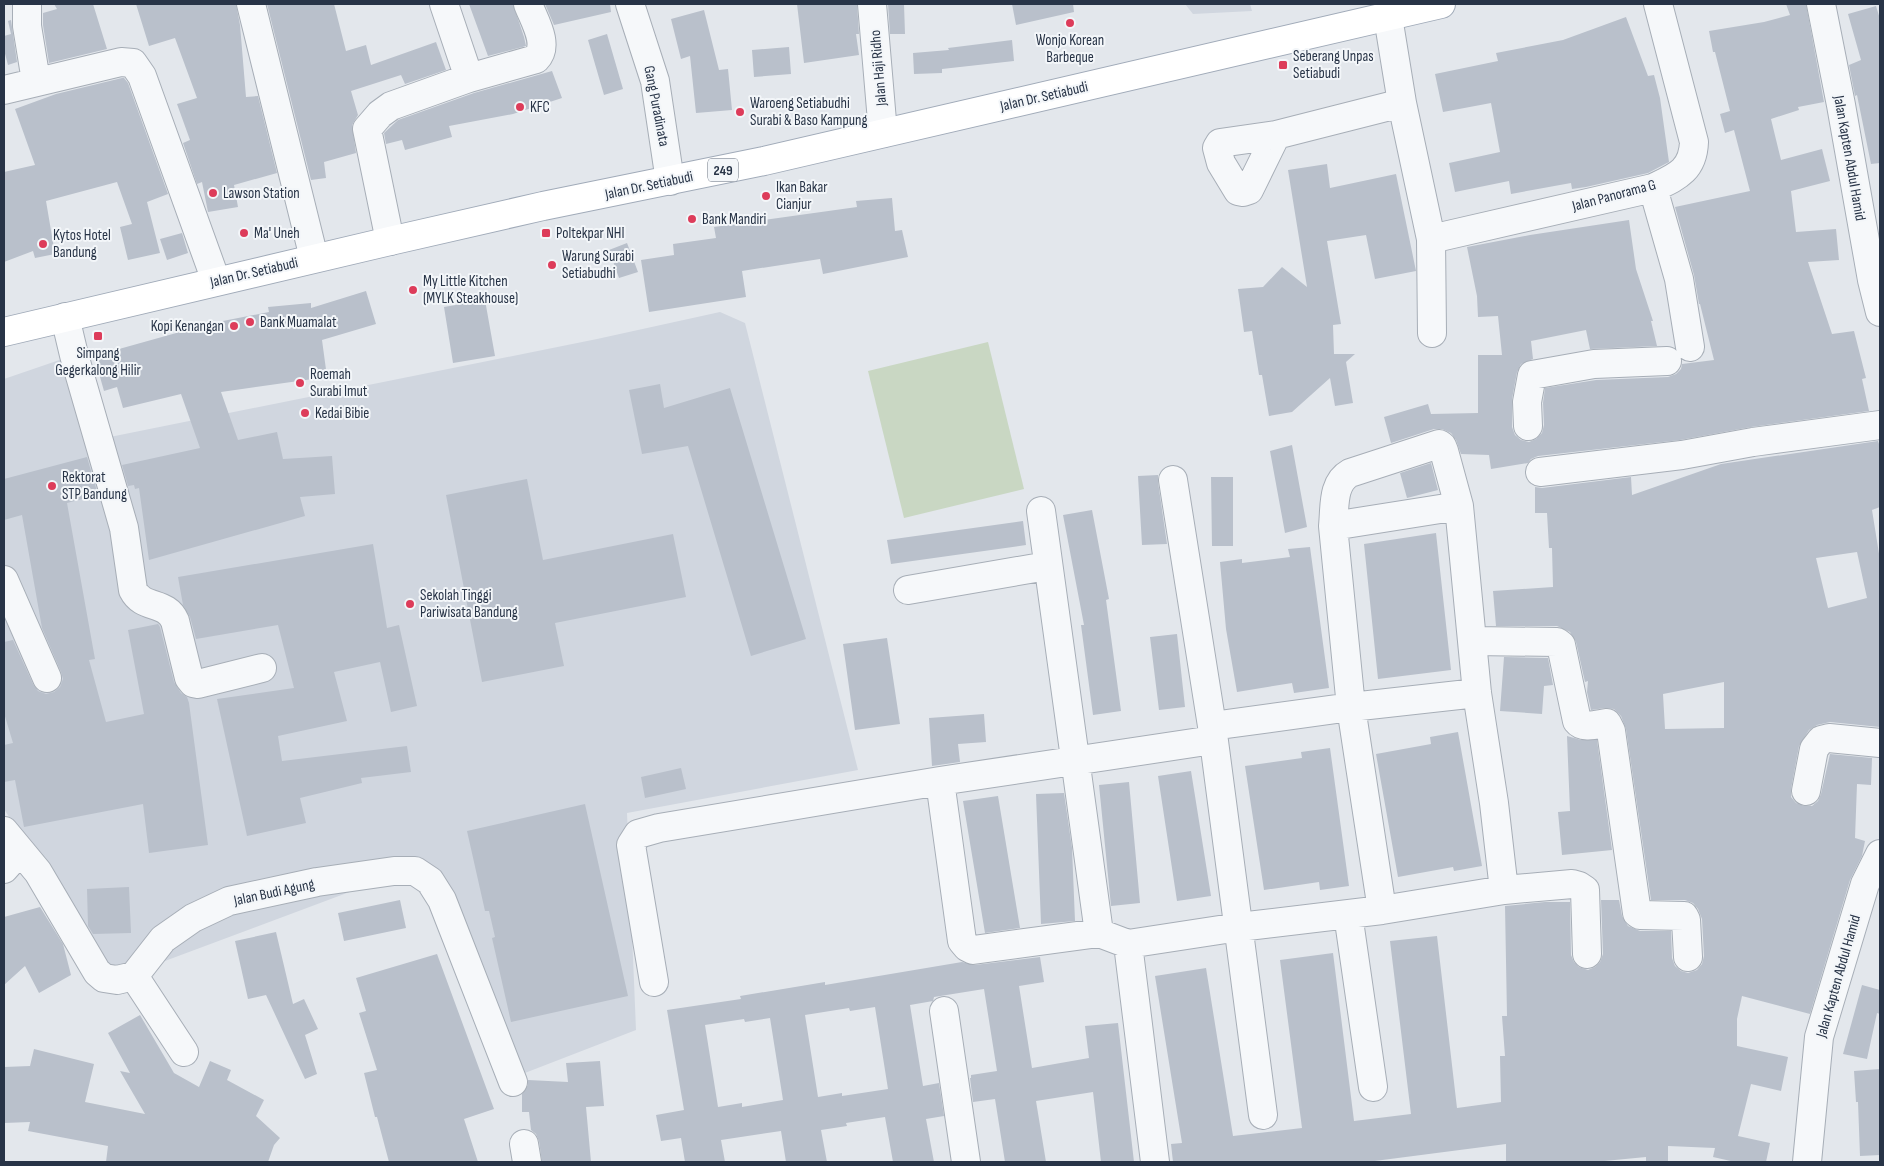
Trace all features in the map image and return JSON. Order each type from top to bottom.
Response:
[{"type":"main road","name":"Jalan Dr. Setiabudi","points":[[4,332],[390,240],[670,181],[1441,4]]},
{"type":"street","points":[[26,4],[27,26],[36,81]]},
{"type":"street","points":[[251,4],[314,258]]},
{"type":"street","points":[[444,4],[469,78]]},
{"type":"street","points":[[390,240],[367,129],[380,114],[391,106],[469,78],[536,60],[541,54],[540,36],[528,4]]},
{"type":"street","name":"Gang Puradinata","points":[[630,4],[655,81],[670,181]]},
{"type":"street","name":"Jalan Haji Ridho","points":[[872,4],[883,133]]},
{"type":"street","name":"Jalan Panorama G","points":[[1431,239],[1653,188],[1677,176],[1684,170],[1690,161],[1694,142],[1658,4]]},
{"type":"street","name":"Jalan Kapten Abdul Hamid","points":[[1821,4],[1879,299]]},
{"type":"street","points":[[1388,17],[1402,103],[1431,239],[1432,333]]},
{"type":"street","points":[[4,90],[121,62],[131,62],[138,69],[216,281]]},
{"type":"street","points":[[1276,135],[1402,103]]},
{"type":"street","points":[[1653,188],[1680,279],[1690,347]]},
{"type":"street","points":[[65,317],[74,355],[124,528],[133,590],[137,598],[172,613],[189,678],[193,683],[198,684],[262,668]]},
{"type":"street","points":[[1528,426],[1527,402],[1532,375],[1594,364],[1667,361]]},
{"type":"street","points":[[1540,472],[1682,455],[1753,442],[1880,425]]},
{"type":"street","points":[[1382,910],[1351,707],[1333,526],[1337,490],[1344,476],[1350,473],[1439,444],[1444,451],[1459,506],[1477,693],[1494,803],[1504,890]]},
{"type":"street","points":[[1173,480],[1212,733],[1264,1115]]},
{"type":"street","points":[[1333,526],[1459,506]]},
{"type":"street","points":[[1041,511],[1099,933]]},
{"type":"street","points":[[908,590],[1048,566]]},
{"type":"street","points":[[4,580],[9,607],[47,678]]},
{"type":"street","points":[[1473,641],[1557,642],[1561,645],[1577,721],[1584,726],[1607,723],[1611,731],[1637,913],[1640,916],[1684,916],[1686,920],[1688,957]]},
{"type":"street","points":[[654,982],[631,845],[638,834],[659,828],[1076,760],[1351,707],[1477,693]]},
{"type":"street","points":[[1806,791],[1814,749],[1821,740],[1829,738],[1880,743]]},
{"type":"street","points":[[940,781],[962,941],[973,950],[1099,933],[1128,944],[1239,927],[1382,910],[1504,890],[1572,884],[1580,886],[1584,890],[1587,954]]},
{"type":"street","points":[[9,850],[38,872],[97,972],[104,978],[117,980],[134,976],[184,1052]]},
{"type":"street","name":"Jalan Kapten Abdul Hamid","points":[[1807,1162],[1819,1037],[1865,884],[1880,854]]},
{"type":"street","name":"Jalan Budi Agung","points":[[134,976],[163,939],[193,918],[229,901],[317,882],[394,871],[414,871],[430,881],[442,900],[513,1082]]},
{"type":"street","points":[[1348,914],[1373,1087]]},
{"type":"street","points":[[1128,944],[1155,1162]]},
{"type":"street","points":[[944,1011],[966,1162]]},
{"type":"shaded area","points":[[1185,4],[1250,4],[1252,11],[1193,14]]},
{"type":"shaded area","name":"Sekolah Tinggi Pariwisata Bandung","points":[[720,312],[745,323],[858,770],[627,813],[636,1030],[499,1083],[419,866],[114,980],[4,809],[4,379],[77,354],[105,438],[597,339]]},
{"type":"green space","points":[[988,342],[1024,489],[904,518],[868,371]]},
{"type":"building","points":[[54,4],[93,4],[107,49],[49,63],[43,13],[57,9]]},
{"type":"building","points":[[136,4],[236,4],[240,25],[246,97],[258,96],[277,173],[234,185],[238,207],[208,212],[202,182],[197,184],[183,143],[190,140],[177,104],[197,98],[175,38],[149,46]]},
{"type":"building","points":[[267,4],[334,4],[346,51],[366,45],[371,65],[436,42],[446,70],[405,84],[401,75],[351,91],[358,115],[352,125],[356,153],[324,162],[326,178],[311,180]]},
{"type":"building","points":[[469,4],[513,4],[526,46],[488,56]]},
{"type":"building","points":[[545,4],[610,4],[611,12],[554,25]]},
{"type":"building","points":[[797,4],[857,4],[859,34],[856,34],[859,55],[804,63]]},
{"type":"building","points":[[888,4],[904,4],[905,34],[890,34]]},
{"type":"building","points":[[1012,4],[1073,4],[1074,12],[1016,25]]},
{"type":"building","points":[[1786,4],[1806,4],[1824,102],[1798,107],[1799,110],[1771,119],[1781,160],[1822,149],[1830,181],[1791,191],[1796,232],[1836,229],[1839,260],[1808,262],[1832,334],[1854,331],[1866,378],[1862,379],[1869,411],[1751,427],[1680,440],[1538,456],[1531,459],[1528,463],[1491,469],[1489,455],[1461,454],[1456,440],[1451,433],[1442,429],[1434,429],[1391,443],[1384,417],[1428,404],[1431,414],[1478,413],[1478,355],[1502,355],[1498,316],[1478,317],[1477,296],[1467,247],[1629,220],[1636,269],[1653,321],[1651,321],[1657,346],[1590,349],[1586,330],[1531,341],[1533,359],[1521,364],[1517,372],[1512,399],[1512,427],[1515,435],[1521,440],[1529,442],[1536,439],[1542,433],[1545,388],[1596,380],[1668,377],[1676,374],[1681,369],[1682,364],[1714,360],[1699,304],[1694,275],[1675,207],[1750,191],[1734,130],[1725,133],[1720,114],[1730,111],[1709,31],[1764,22],[1790,15]]},
{"type":"building","points":[[1876,6],[1880,19],[1880,163],[1871,164],[1849,65],[1861,60],[1848,14]]},
{"type":"building","points":[[704,10],[719,70],[728,69],[732,110],[696,113],[690,56],[681,59],[671,19]]},
{"type":"building","points":[[1626,17],[1648,76],[1654,75],[1660,98],[1669,162],[1648,173],[1572,189],[1571,183],[1511,194],[1509,181],[1455,192],[1449,163],[1500,152],[1491,103],[1443,112],[1435,74],[1498,61],[1496,53],[1563,40]]},
{"type":"building","points":[[11,20],[17,62],[8,65],[4,50],[4,36],[11,34],[8,21]]},
{"type":"building","points":[[607,34],[623,89],[604,95],[588,40]]},
{"type":"building","points":[[1012,40],[1014,61],[942,69],[942,73],[914,74],[913,53],[949,50],[948,48]]},
{"type":"building","points":[[789,47],[791,74],[754,77],[752,50]]},
{"type":"building","points":[[552,71],[562,98],[513,114],[449,126],[452,137],[405,150],[402,140],[386,144],[384,133],[398,120],[474,93]]},
{"type":"building","points":[[122,78],[128,83],[168,194],[147,202],[160,253],[128,260],[120,227],[132,224],[117,182],[46,201],[55,254],[35,258],[33,251],[4,262],[4,172],[35,165],[15,109],[56,94]]},
{"type":"building","points":[[1327,164],[1330,188],[1396,174],[1416,271],[1375,279],[1366,235],[1327,241],[1341,324],[1333,325],[1334,354],[1355,354],[1346,362],[1353,403],[1335,406],[1330,378],[1292,412],[1269,416],[1262,375],[1259,375],[1252,331],[1244,332],[1238,289],[1263,287],[1282,267],[1307,287],[1288,170]]},
{"type":"building","points":[[892,198],[895,231],[902,230],[908,257],[823,274],[820,259],[742,271],[746,297],[649,312],[641,260],[674,255],[673,244],[716,238],[714,227],[857,207],[856,201]]},
{"type":"building","points":[[182,233],[188,253],[167,260],[160,239]]},
{"type":"building","points":[[627,243],[638,272],[619,278],[609,250]]},
{"type":"building","points":[[366,291],[376,324],[322,340],[327,377],[221,392],[238,440],[277,432],[283,459],[332,456],[335,494],[300,497],[305,516],[149,560],[139,488],[135,489],[134,485],[128,486],[122,465],[200,448],[181,394],[123,408],[117,387],[104,391],[94,356],[187,330],[187,328],[269,312],[268,307],[311,303],[311,308]]},
{"type":"building","points":[[485,300],[495,356],[453,363],[444,307]]},
{"type":"building","points":[[660,384],[664,408],[730,388],[806,639],[751,656],[688,446],[642,454],[629,390]]},
{"type":"building","points":[[1878,441],[1880,447],[1880,507],[1872,510],[1880,560],[1880,727],[1830,722],[1817,725],[1809,730],[1799,746],[1791,789],[1791,797],[1796,803],[1812,806],[1818,801],[1821,794],[1830,754],[1872,758],[1871,785],[1857,784],[1855,838],[1865,841],[1862,856],[1850,880],[1810,1014],[1742,996],[1737,1019],[1737,1046],[1788,1057],[1781,1091],[1751,1084],[1738,1136],[1770,1143],[1766,1162],[1735,1162],[1713,1157],[1715,1148],[1668,1146],[1668,1161],[1646,1162],[1646,1157],[1594,1162],[1506,1162],[1506,1144],[1367,1162],[1173,1162],[1171,1144],[1182,1143],[1155,976],[1206,968],[1233,1136],[1302,1128],[1280,960],[1333,953],[1354,1121],[1411,1114],[1390,941],[1437,936],[1457,1108],[1501,1102],[1500,1056],[1505,1056],[1502,1016],[1507,1016],[1505,906],[1545,902],[1570,902],[1571,955],[1579,967],[1588,970],[1600,962],[1603,954],[1601,900],[1619,900],[1622,916],[1628,926],[1640,931],[1671,931],[1672,958],[1675,966],[1681,971],[1688,973],[1697,970],[1702,964],[1704,956],[1702,919],[1698,909],[1693,903],[1685,900],[1651,900],[1626,729],[1621,716],[1614,709],[1591,710],[1587,692],[1588,681],[1585,682],[1576,642],[1570,632],[1557,626],[1496,626],[1493,591],[1553,587],[1552,548],[1549,548],[1547,513],[1535,513],[1535,487],[1542,488],[1631,477],[1632,495],[1721,464]],"holes":[[[1857,552],[1867,598],[1828,608],[1816,558]],[[1724,682],[1724,728],[1665,729],[1663,694]]]},
{"type":"building","points":[[1292,445],[1307,527],[1285,533],[1270,451]]},
{"type":"building","points":[[87,457],[98,495],[67,503],[95,659],[89,660],[106,722],[144,714],[128,630],[158,624],[174,682],[181,693],[187,697],[189,703],[208,845],[149,853],[143,804],[24,827],[15,780],[4,782],[4,745],[13,743],[4,713],[4,642],[13,640],[38,691],[46,694],[54,692],[60,687],[63,679],[42,628],[22,515],[4,520],[4,479]]},
{"type":"building","points":[[1431,463],[1438,490],[1407,498],[1400,473]]},
{"type":"building","points":[[1158,475],[1167,544],[1142,545],[1138,476]]},
{"type":"building","points":[[1211,477],[1233,477],[1233,546],[1212,546]]},
{"type":"building","points":[[527,479],[543,560],[673,534],[686,597],[555,623],[564,666],[482,682],[446,495]]},
{"type":"building","points":[[1092,510],[1109,599],[1106,600],[1121,711],[1093,715],[1081,625],[1084,625],[1063,515]]},
{"type":"building","points":[[1023,521],[1026,545],[891,564],[887,540]]},
{"type":"building","points":[[1436,533],[1451,670],[1378,679],[1364,544]]},
{"type":"building","points":[[373,544],[387,628],[399,625],[417,706],[391,712],[380,662],[334,672],[347,721],[278,736],[282,761],[407,746],[411,772],[361,778],[362,783],[300,798],[306,823],[247,836],[217,699],[294,688],[278,625],[196,639],[190,617],[183,605],[178,577]]},
{"type":"building","points":[[1310,547],[1329,688],[1294,693],[1292,683],[1237,692],[1226,629],[1220,562],[1242,559],[1242,563],[1290,557],[1288,549]]},
{"type":"building","points":[[1177,634],[1185,707],[1159,710],[1150,637]]},
{"type":"building","points":[[887,638],[900,724],[855,730],[843,644]]},
{"type":"building","points":[[1504,657],[1548,658],[1553,685],[1544,686],[1542,714],[1500,711]]},
{"type":"building","points":[[984,714],[986,742],[958,744],[960,762],[932,766],[929,718]]},
{"type":"building","points":[[1458,732],[1482,866],[1454,871],[1453,867],[1398,877],[1376,754],[1431,744],[1430,737]]},
{"type":"building","points":[[1567,736],[1581,740],[1597,740],[1612,850],[1562,855],[1558,812],[1570,811]]},
{"type":"building","points":[[1330,748],[1349,886],[1320,890],[1319,882],[1264,890],[1245,766],[1302,758],[1301,752]]},
{"type":"building","points":[[681,768],[686,789],[645,798],[641,777]]},
{"type":"building","points":[[1191,771],[1211,896],[1177,901],[1158,776]]},
{"type":"building","points":[[1129,782],[1140,903],[1111,906],[1099,785]]},
{"type":"building","points":[[1064,793],[1072,848],[1075,921],[1041,924],[1036,794]]},
{"type":"building","points":[[998,796],[1020,928],[985,933],[963,801]]},
{"type":"building","points":[[585,804],[628,996],[511,1022],[492,938],[495,937],[489,911],[485,911],[467,831]]},
{"type":"building","points":[[129,887],[131,933],[93,934],[88,926],[87,889]]},
{"type":"building","points":[[400,900],[406,928],[344,941],[338,913]]},
{"type":"building","points":[[40,907],[63,944],[71,975],[39,993],[25,966],[4,985],[4,917]]},
{"type":"building","points":[[276,932],[293,1004],[304,999],[318,1029],[305,1035],[317,1074],[305,1079],[266,995],[248,999],[235,941]]},
{"type":"building","points":[[437,954],[494,1109],[464,1119],[478,1162],[389,1162],[364,1073],[377,1070],[359,1013],[366,1011],[356,978]]},
{"type":"building","points":[[1040,957],[1044,982],[1019,986],[1032,1068],[1089,1058],[1085,1026],[1118,1023],[1134,1162],[1101,1162],[1093,1092],[1036,1101],[1046,1162],[1005,1162],[995,1099],[973,1102],[970,1078],[971,1075],[997,1071],[984,989],[934,997],[933,1001],[910,1005],[923,1086],[939,1083],[944,1116],[926,1119],[934,1162],[893,1162],[885,1117],[846,1123],[847,1126],[821,1130],[827,1162],[786,1162],[781,1131],[721,1140],[725,1162],[685,1162],[681,1138],[661,1141],[656,1115],[684,1110],[667,1010],[741,999],[740,996],[825,982],[825,985],[962,962],[975,965]],"holes":[[[875,1007],[888,1089],[842,1096],[842,1093],[818,1097],[805,1015],[849,1008],[850,1011]],[[770,1018],[783,1100],[742,1107],[742,1103],[718,1107],[705,1025],[744,1019],[745,1022]]]},
{"type":"building","points":[[1862,985],[1880,990],[1880,1014],[1877,1013],[1867,1059],[1843,1054]]},
{"type":"building","points":[[140,1015],[174,1073],[199,1087],[210,1061],[231,1070],[227,1080],[264,1100],[256,1116],[280,1138],[274,1145],[268,1162],[106,1162],[108,1146],[28,1131],[30,1122],[4,1123],[4,1067],[30,1066],[34,1049],[94,1064],[85,1102],[145,1114],[120,1071],[130,1073],[108,1033]]},
{"type":"building","points":[[600,1061],[604,1106],[586,1107],[591,1162],[542,1162],[539,1141],[536,1134],[531,1130],[529,1112],[522,1112],[522,1094],[528,1085],[528,1080],[568,1082],[566,1063]]},
{"type":"building","points":[[1880,1069],[1880,1155],[1860,1156],[1858,1102],[1856,1102],[1854,1071]]},
{"type":"place","name":"Wonjo Korean Barbeque","points":[[1070,23]]},
{"type":"place","name":"Seberang Unpas Setiabudi","points":[[1283,65]]},
{"type":"place","name":"KFC","points":[[520,107]]},
{"type":"place","name":"Waroeng Setiabudhi Surabi & Baso Kampung","points":[[740,112]]},
{"type":"place","name":"Lawson Station","points":[[213,193]]},
{"type":"place","name":"Ikan Bakar Cianjur","points":[[766,196]]},
{"type":"place","name":"Bank Mandiri","points":[[692,219]]},
{"type":"place","name":"Ma' Uneh","points":[[244,233]]},
{"type":"place","name":"Poltekpar NHI","points":[[546,233]]},
{"type":"place","name":"Kytos Hotel Bandung","points":[[43,244]]},
{"type":"place","name":"Warung Surabi Setiabudhi","points":[[552,265]]},
{"type":"place","name":"My Little Kitchen (MYLK Steakhouse)","points":[[413,290]]},
{"type":"place","name":"Bank Muamalat","points":[[250,322]]},
{"type":"place","name":"Kopi Kenangan","points":[[234,326]]},
{"type":"place","name":"Simpang Gegerkalong Hilir","points":[[98,336]]},
{"type":"place","name":"Roemah Surabi Imut","points":[[300,383]]},
{"type":"place","name":"Kedai Bibie","points":[[305,413]]},
{"type":"place","name":"Rektorat STP Bandung","points":[[52,486]]},
{"type":"place","name":"Sekolah Tinggi Pariwisata Bandung","points":[[410,604]]}]
